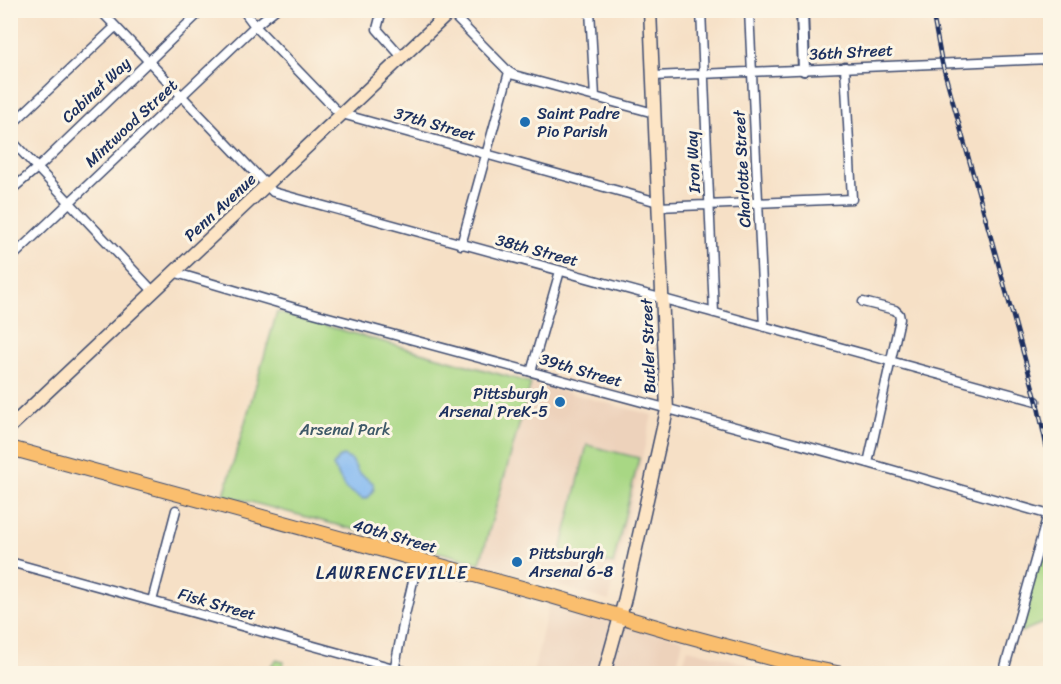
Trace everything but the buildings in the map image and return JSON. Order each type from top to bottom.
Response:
[{"type":"main road","name":"Butler Street","points":[[604,674],[667,410],[650,10]]},
{"type":"main road","name":"Penn Avenue","points":[[10,427],[451,11]]},
{"type":"main road","name":"40th Street","points":[[10,448],[813,670],[842,674]]},
{"type":"street","name":"38th Street","points":[[100,10],[273,192],[1036,401]]},
{"type":"street","name":"Cabinet Way","points":[[10,191],[202,10]]},
{"type":"street","name":"37th Street","points":[[243,10],[255,26],[342,114],[658,205],[852,199],[845,67]]},
{"type":"street","name":"Mintwood Street","points":[[10,259],[255,26],[275,10]]},
{"type":"street","points":[[382,10],[377,29],[402,57]]},
{"type":"street","points":[[590,10],[595,97]]},
{"type":"street","name":"Iron Way","points":[[702,10],[714,313]]},
{"type":"street","name":"Charlotte Street","points":[[749,10],[764,327]]},
{"type":"street","points":[[802,10],[804,70]]},
{"type":"street","points":[[451,11],[514,75],[654,113]]},
{"type":"street","points":[[10,126],[115,27]]},
{"type":"street","name":"36th Street","points":[[653,76],[1050,59]]},
{"type":"street","points":[[461,245],[509,72]]},
{"type":"street","points":[[10,139],[153,291]]},
{"type":"street","points":[[531,372],[560,271]]},
{"type":"street","name":"39th Street","points":[[173,272],[295,308],[868,463],[1049,515]]},
{"type":"street","points":[[863,302],[895,310],[900,314],[868,463]]},
{"type":"street","points":[[152,601],[176,510]]},
{"type":"street","points":[[1003,674],[1049,515]]},
{"type":"street","points":[[394,671],[418,560]]},
{"type":"street","name":"Fisk Street","points":[[10,562],[394,671],[415,674]]},
{"type":"shaded area","points":[[531,383],[652,415],[609,601],[480,563]]},
{"type":"shaded area","points":[[551,595],[683,640],[675,673],[533,674]]},
{"type":"shaded area","points":[[688,649],[748,664],[746,673],[705,670],[704,673],[680,673]]},
{"type":"green space","name":"Arsenal Park","points":[[277,312],[531,383],[480,563],[224,495]]},
{"type":"green space","points":[[587,445],[639,458],[613,564],[561,551]]},
{"type":"green space","points":[[1039,554],[1050,556],[1050,620],[1021,632],[1018,625]]},
{"type":"green space","points":[[276,660],[284,662],[281,673],[255,673],[256,669],[269,668]]},
{"type":"water","points":[[343,456],[352,460],[358,472],[373,483],[374,489],[369,497],[363,499],[346,489],[333,466],[338,458]]},
{"type":"railway","points":[[932,10],[942,63],[1037,402],[1050,463]]},
{"type":"place","name":"Saint Padre Pio Parish","points":[[525,122]]},
{"type":"place","name":"Pittsburgh Arsenal PreK-5","points":[[560,402]]},
{"type":"place","name":"Pittsburgh Arsenal 6-8","points":[[517,562]]},
{"type":"district","name":"LAWRENCEVILLE","points":[[392,573]]}]
